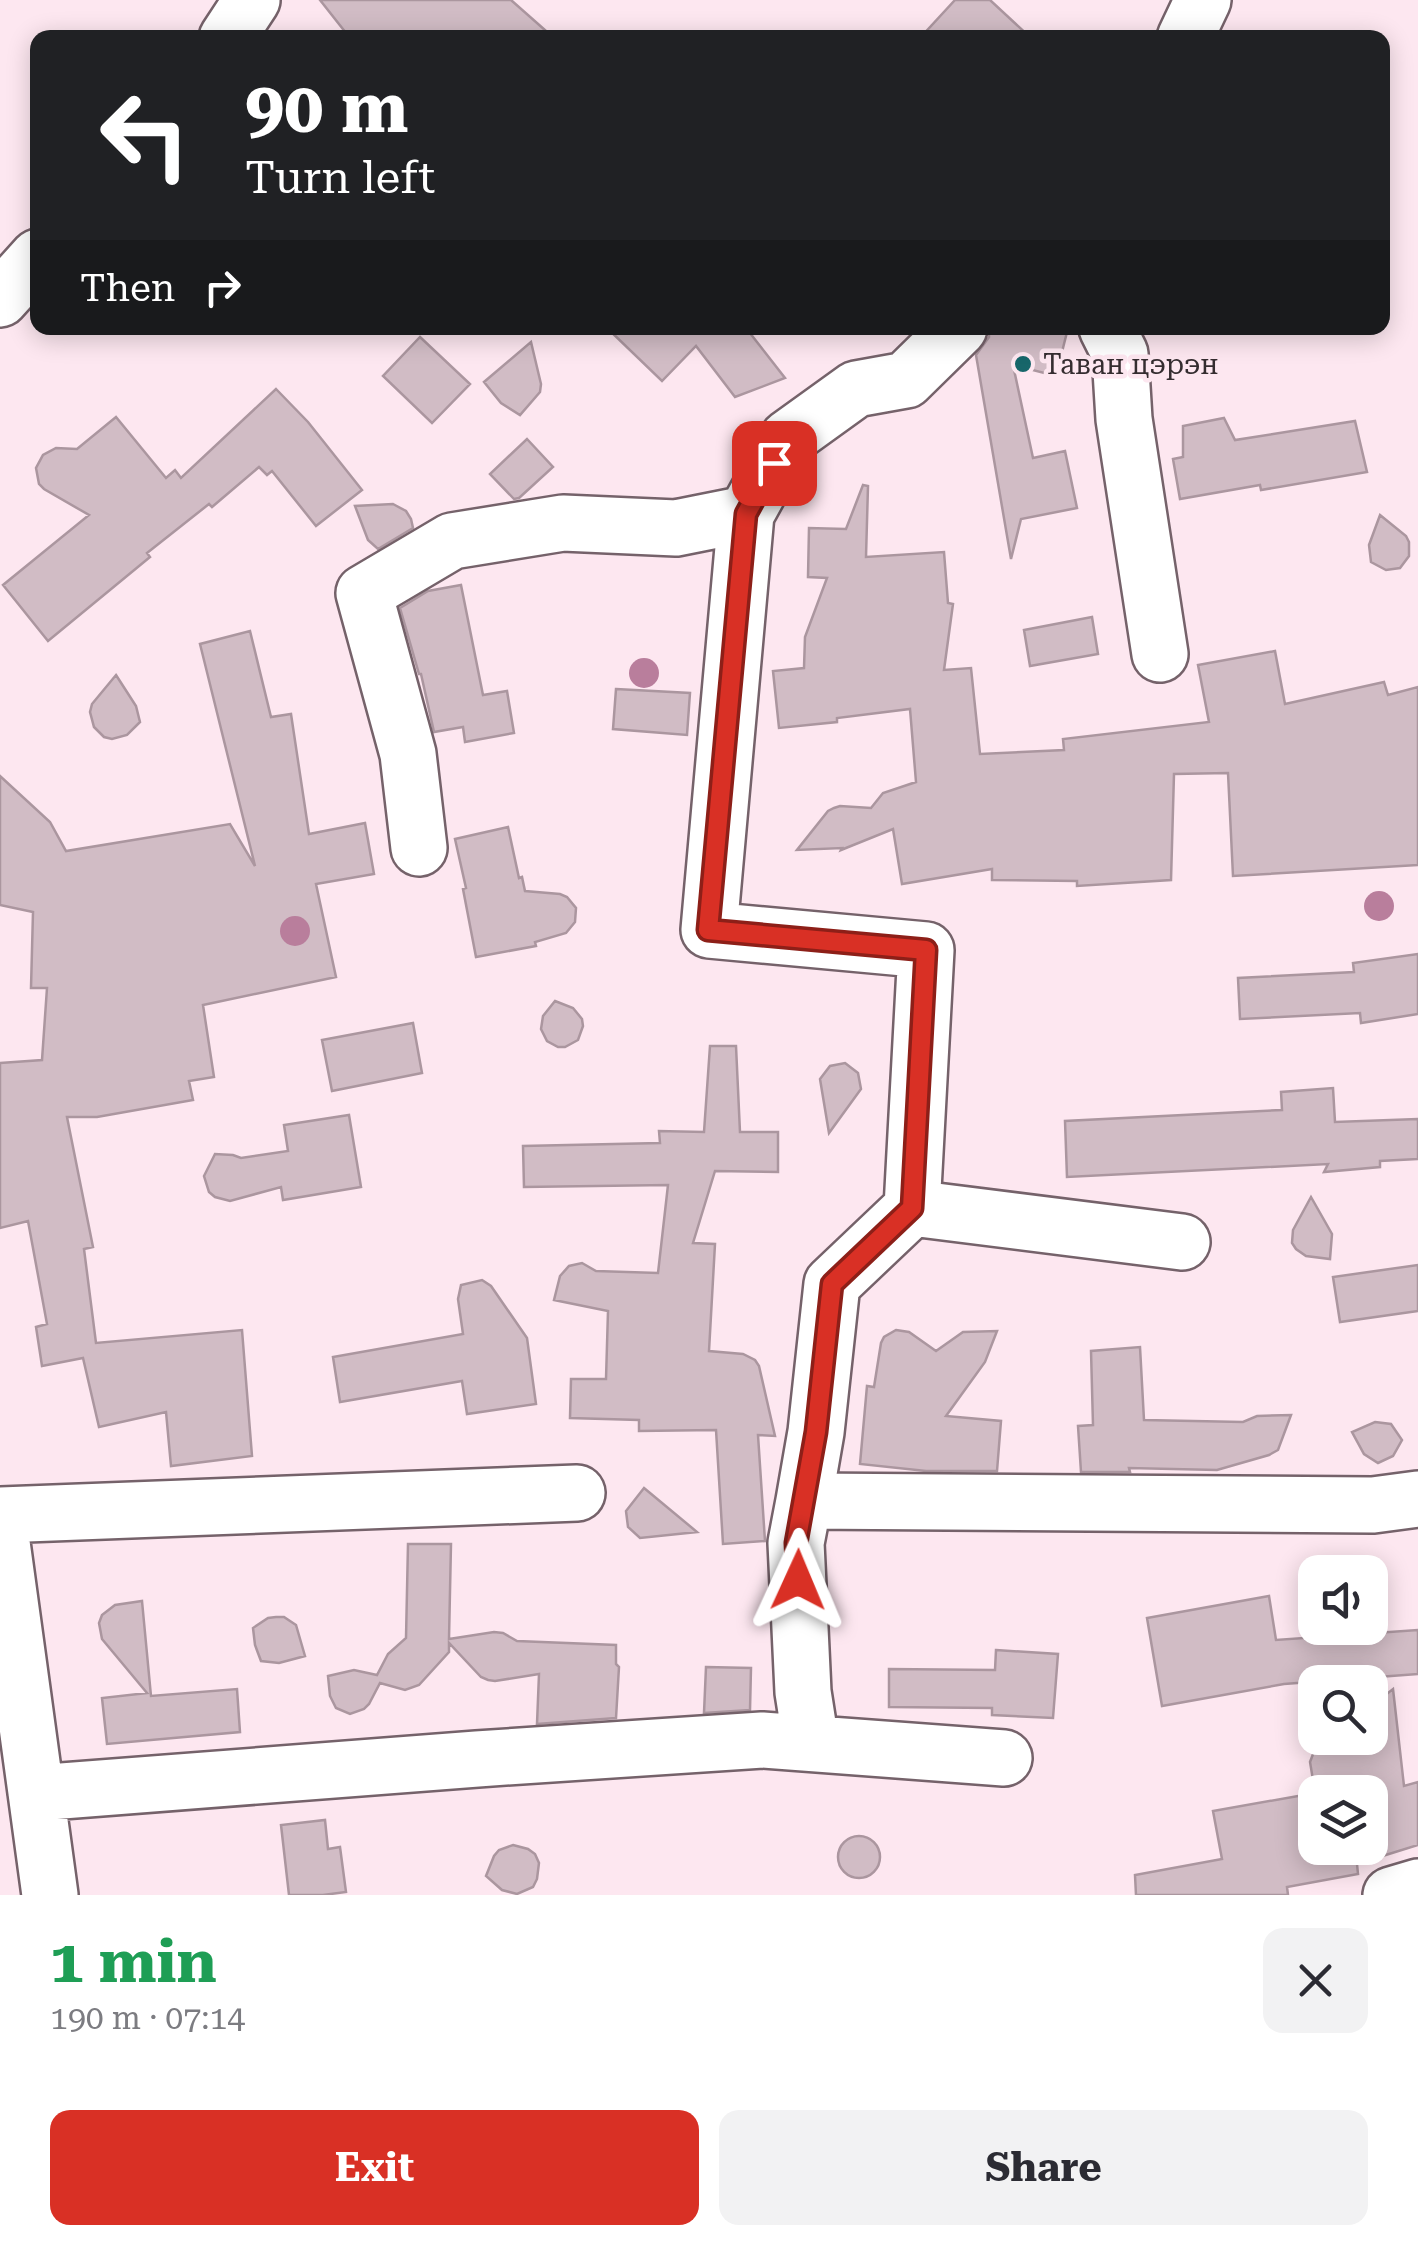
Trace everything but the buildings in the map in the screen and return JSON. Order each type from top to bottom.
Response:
[{"type":"street","points":[[232,30],[252,0]]},
{"type":"street","points":[[1190,30],[1203,0]]},
{"type":"street","points":[[0,299],[30,266]]},
{"type":"street","points":[[811,1744],[803,1692],[796,1543],[816,1432],[832,1284],[912,1208],[926,950],[708,930],[746,514],[788,438],[856,390],[906,380],[952,335]]},
{"type":"street","points":[[1110,335],[1120,354],[1124,419],[1160,654]]},
{"type":"street","points":[[419,848],[408,754],[364,594],[452,541],[563,524],[676,528],[746,514]]},
{"type":"street","points":[[912,1208],[1182,1242]]},
{"type":"street","points":[[0,1515],[577,1493]]},
{"type":"street","points":[[804,1500],[1374,1504],[1418,1499]]},
{"type":"street","points":[[0,1528],[50,1895]]},
{"type":"street","points":[[36,1793],[762,1740],[1004,1758]]},
{"type":"street","points":[[1391,1895],[1418,1887]]},
{"type":"place","name":"Таван цэрэн","points":[[1023,364]]},
{"type":"route","points":[[774,463],[746,514],[708,930],[926,950],[912,1208],[832,1284],[816,1432],[796,1543],[798,1580]]}]
